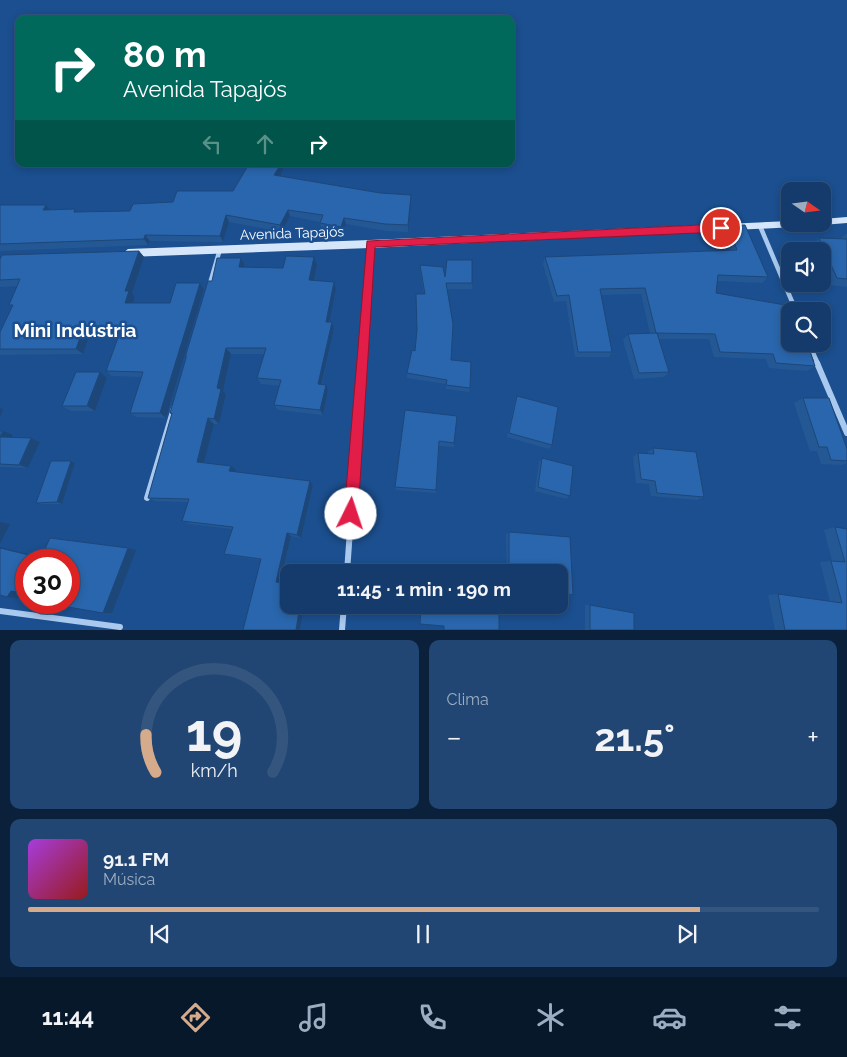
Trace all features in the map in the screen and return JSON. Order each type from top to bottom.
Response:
[{"type":"street","points":[[831,221],[847,220]]},
{"type":"street","name":"Avenida Tapajós","points":[[115,253],[370,244],[781,225]]},
{"type":"street","points":[[760,226],[792,302]]},
{"type":"street","points":[[348,564],[370,244]]},
{"type":"street","points":[[206,297],[220,249]]},
{"type":"street","points":[[812,352],[847,433]]},
{"type":"street","points":[[147,498],[175,402]]},
{"type":"street","points":[[0,611],[120,627]]},
{"type":"street","points":[[342,630],[343,614]]},
{"type":"building","points":[[247,167],[279,167],[274,175],[380,193],[411,195],[408,225],[385,224],[344,218],[341,227],[320,223],[323,215],[288,210],[280,225],[226,215],[220,236],[145,235],[144,239],[0,244],[0,205],[46,205],[43,210],[75,209],[74,212],[130,211],[133,204],[173,202],[177,191],[233,191]]},
{"type":"building","points":[[745,225],[768,277],[718,275],[716,293],[781,304],[781,352],[810,352],[815,366],[776,363],[773,354],[720,352],[715,334],[656,333],[645,288],[600,289],[612,352],[578,352],[569,295],[557,296],[545,257],[737,250],[728,226]]},
{"type":"building","points":[[819,238],[847,239],[847,279],[837,278],[831,265],[831,242],[821,242]]},
{"type":"building","points":[[139,251],[125,291],[129,291],[125,303],[170,303],[176,283],[200,283],[160,413],[130,413],[143,372],[106,371],[120,332],[82,332],[76,349],[0,349],[0,332],[13,305],[9,305],[20,279],[0,280],[0,259],[2,255]]},
{"type":"building","points":[[286,256],[314,257],[309,280],[334,282],[326,322],[332,322],[318,384],[326,385],[320,410],[274,405],[281,380],[257,378],[266,348],[226,348],[217,388],[221,389],[214,419],[208,418],[197,462],[231,466],[229,471],[310,481],[297,535],[287,533],[276,582],[280,583],[280,614],[299,614],[296,630],[243,630],[261,559],[224,554],[233,527],[182,521],[189,499],[148,498],[172,413],[170,413],[186,354],[208,281],[212,281],[217,258],[241,258],[239,267],[283,268]]},
{"type":"building","points":[[447,260],[472,260],[472,283],[446,283],[453,324],[451,360],[471,362],[470,388],[446,385],[447,380],[407,373],[412,350],[415,351],[417,330],[416,294],[425,294],[420,265],[443,267],[445,277]]},
{"type":"building","points":[[657,333],[669,372],[639,373],[628,334]]},
{"type":"building","points":[[76,372],[100,372],[87,406],[62,406]]},
{"type":"building","points":[[517,396],[558,407],[552,445],[509,433]]},
{"type":"building","points":[[803,398],[829,398],[847,449],[847,461],[831,460],[827,447],[819,447]]},
{"type":"building","points":[[405,410],[457,416],[454,443],[439,441],[436,490],[395,487]]},
{"type":"building","points":[[0,437],[31,438],[19,465],[0,464]]},
{"type":"building","points":[[653,448],[696,452],[704,497],[657,493],[655,481],[641,479],[638,453],[654,454]]},
{"type":"building","points":[[542,458],[573,466],[570,496],[538,487]]},
{"type":"building","points":[[51,461],[71,461],[57,502],[36,503]]},
{"type":"building","points":[[835,527],[847,529],[847,630],[785,630],[778,594],[842,603],[831,561],[845,562]]},
{"type":"building","points":[[509,532],[570,537],[573,595],[568,594],[568,564],[509,564]]},
{"type":"building","points":[[50,538],[128,548],[103,613],[80,609],[80,549],[45,549]]},
{"type":"building","points":[[0,548],[15,552],[15,592],[11,591],[7,597],[0,595]]},
{"type":"building","points":[[590,605],[634,613],[634,630],[590,630]]},
{"type":"building","points":[[421,614],[499,614],[499,630],[444,630],[444,626],[420,624]]},
{"type":"district","name":"Mini Indústria","points":[[75,330]]},
{"type":"route","points":[[351,514],[370,244],[721,228]]}]
